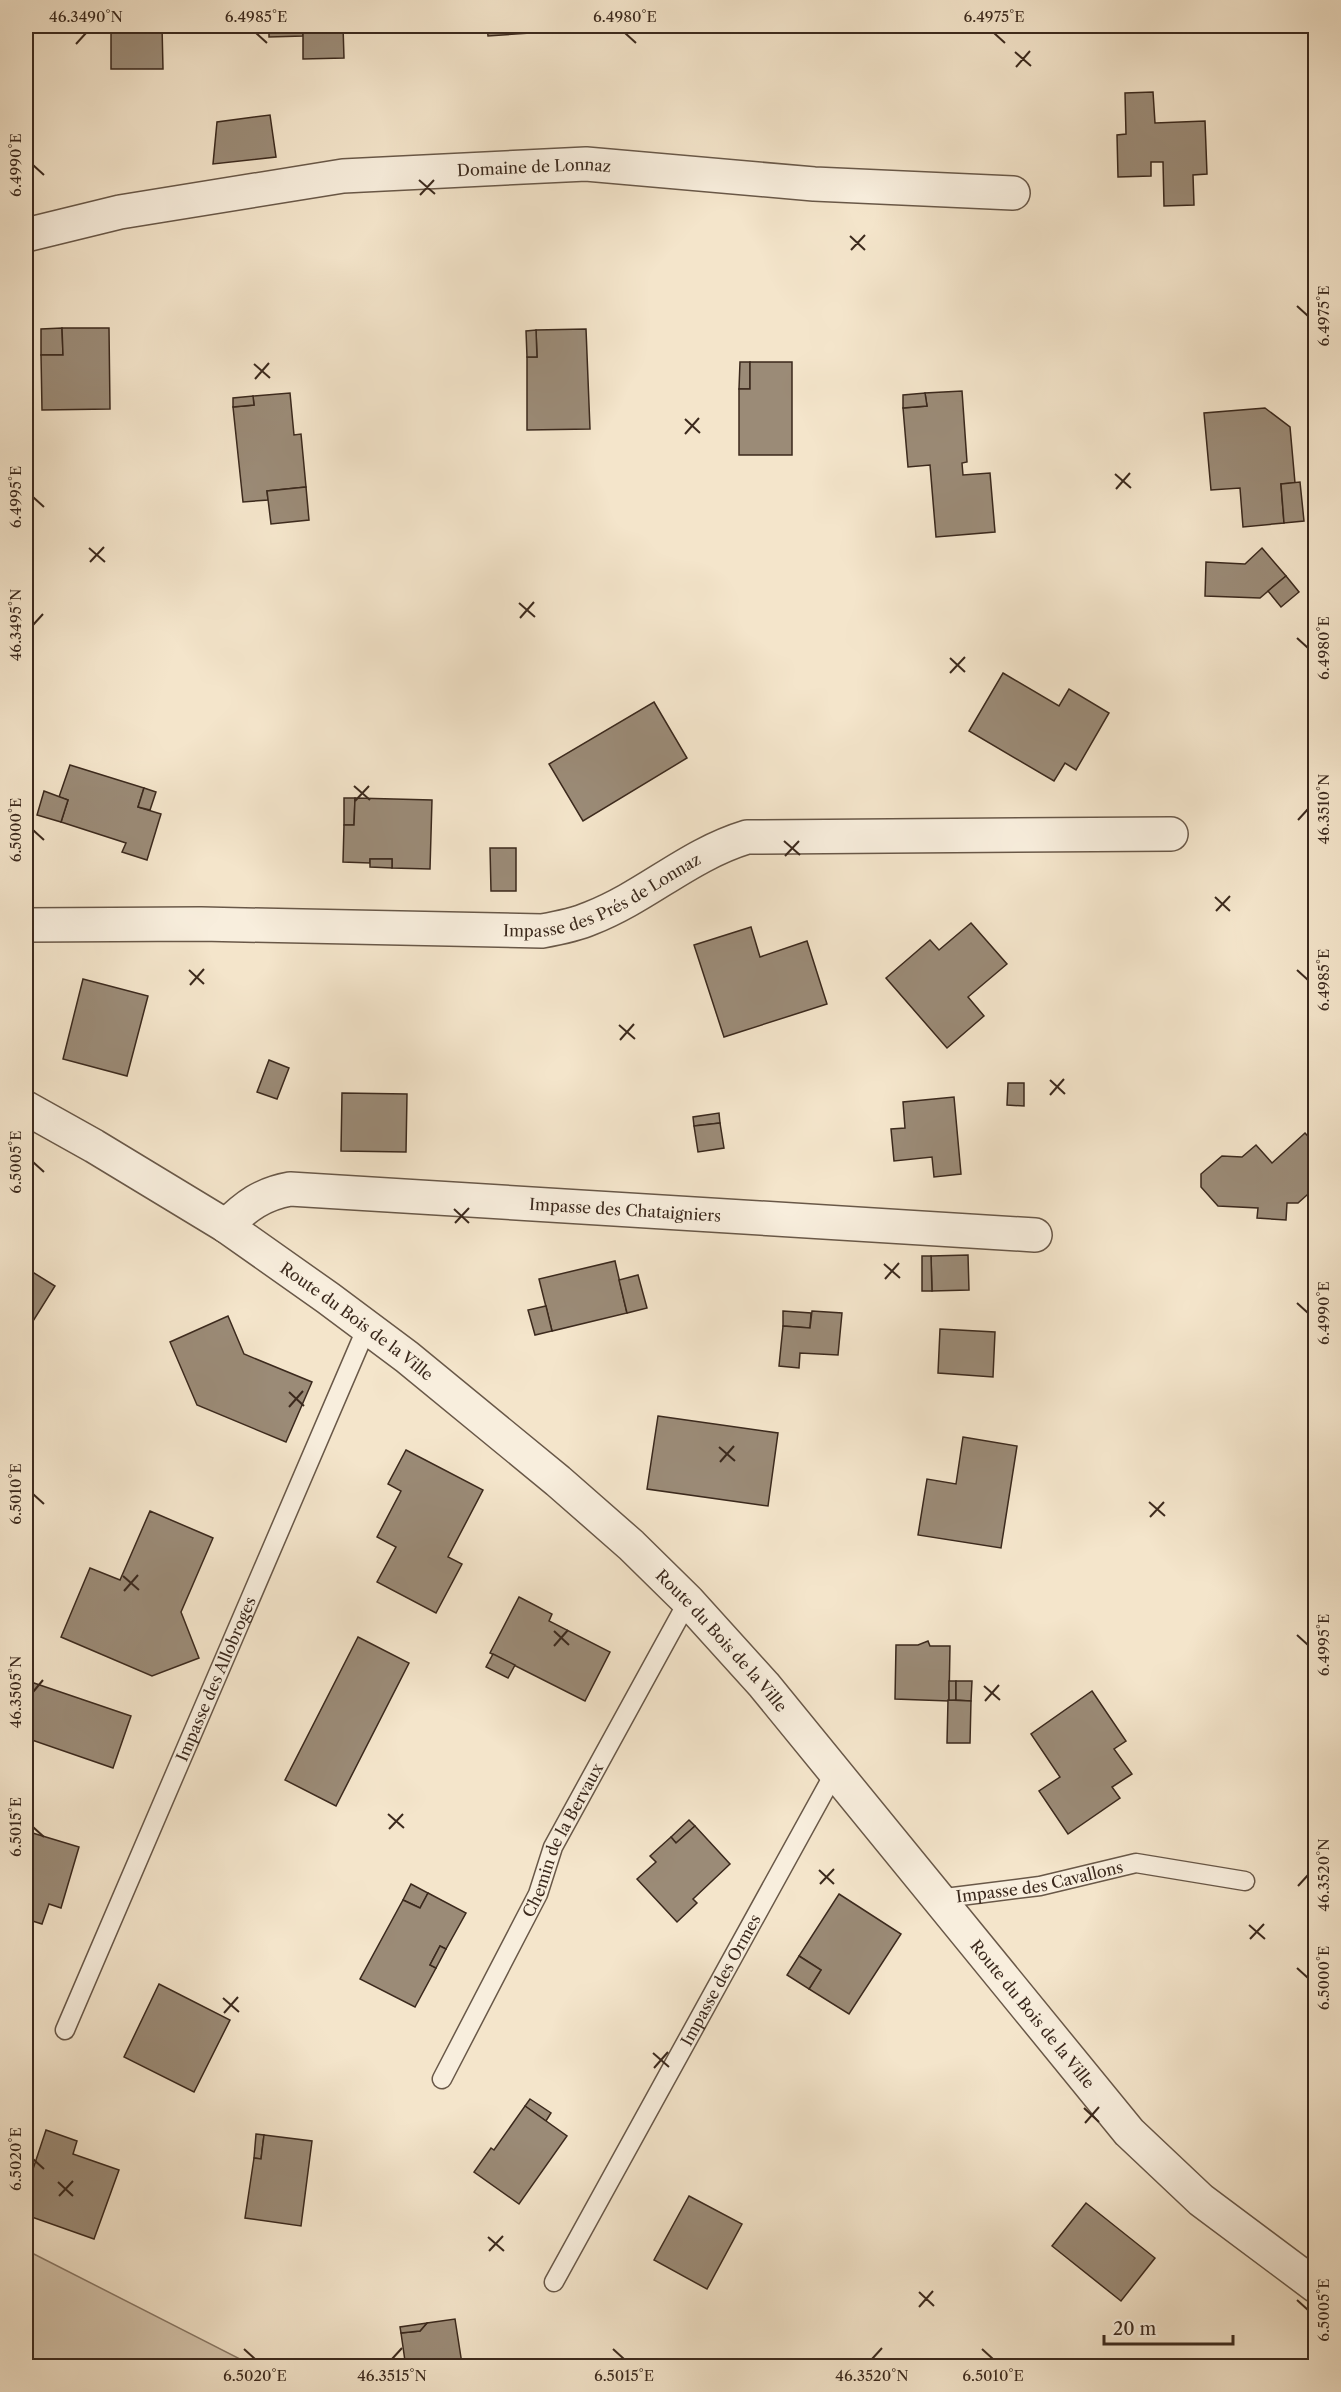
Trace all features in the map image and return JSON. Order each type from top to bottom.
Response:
[{"type":"street","name":"Domaine de Lonnaz","points":[[26,235],[120,212],[343,176],[586,164],[814,184],[1013,193]]},
{"type":"street","name":"Impasse des Prés de Lonnaz","points":[[26,925],[201,924],[542,931],[592,918],[695,858],[720,845],[747,837],[1171,834]]},
{"type":"street","name":"Route du Bois de la Ville","points":[[26,1108],[226,1226],[367,1327],[558,1481],[630,1545],[688,1601],[764,1685],[1129,2132],[1201,2200],[1316,2286]]},
{"type":"street","name":"Impasse des Chataigniers","points":[[226,1226],[256,1199],[290,1189],[1035,1235]]},
{"type":"lane","name":"Impasse des Allobroges","points":[[65,2030],[367,1327]]},
{"type":"lane","name":"Chemin de la Bervaux","points":[[442,2079],[538,1894],[553,1847],[688,1601]]},
{"type":"lane","name":"Impasse des Ormes","points":[[554,2282],[835,1772]]},
{"type":"lane","name":"Impasse des Cavallons","points":[[937,1899],[1040,1886],[1136,1863],[1245,1881]]},
{"type":"shaded area","points":[[26,2250],[246,2362],[250,2366],[26,2366]]},
{"type":"building","points":[[111,26],[162,26],[163,69],[111,69]]},
{"type":"building","points":[[269,26],[303,26],[303,36],[269,37]]},
{"type":"building","points":[[303,26],[343,26],[344,58],[303,59]]},
{"type":"building","points":[[487,26],[545,26],[545,32],[488,36]]},
{"type":"building","points":[[1153,92],[1155,123],[1205,121],[1207,174],[1193,175],[1194,205],[1164,206],[1163,162],[1151,162],[1151,176],[1118,177],[1117,135],[1126,134],[1125,93]]},
{"type":"building","points":[[270,115],[276,157],[213,164],[217,122]]},
{"type":"building","points":[[62,328],[63,355],[41,355],[41,329]]},
{"type":"building","points":[[62,328],[109,328],[110,409],[42,410],[41,355],[63,355]]},
{"type":"building","points":[[586,329],[590,429],[527,430],[527,357],[537,357],[536,330]]},
{"type":"building","points":[[536,330],[537,357],[527,357],[526,331]]},
{"type":"building","points":[[740,362],[750,362],[750,389],[739,389]]},
{"type":"building","points":[[750,362],[792,362],[792,455],[739,455],[739,389],[750,389]]},
{"type":"building","points":[[962,391],[967,462],[962,463],[963,475],[990,473],[995,532],[936,537],[930,465],[908,467],[903,408],[927,406],[925,393]]},
{"type":"building","points":[[290,393],[294,435],[301,434],[306,487],[267,491],[268,500],[243,502],[233,407],[254,405],[253,396]]},
{"type":"building","points":[[925,393],[927,406],[903,408],[903,395]]},
{"type":"building","points":[[253,396],[254,405],[233,407],[233,398]]},
{"type":"building","points":[[1265,408],[1290,427],[1295,483],[1281,484],[1284,523],[1243,527],[1240,488],[1211,490],[1204,413]]},
{"type":"building","points":[[1300,482],[1304,521],[1284,523],[1281,484]]},
{"type":"building","points":[[306,487],[309,520],[271,524],[267,491]]},
{"type":"building","points":[[1262,548],[1286,576],[1260,598],[1205,596],[1206,562],[1245,564]]},
{"type":"building","points":[[1286,576],[1299,592],[1281,607],[1268,591]]},
{"type":"building","points":[[1003,673],[1059,706],[1069,689],[1109,713],[1076,770],[1065,763],[1054,781],[969,731]]},
{"type":"building","points":[[654,702],[687,758],[583,821],[549,764]]},
{"type":"building","points":[[70,765],[144,788],[138,807],[161,814],[147,860],[122,852],[126,843],[61,822],[68,800],[59,797]]},
{"type":"building","points":[[144,788],[156,792],[150,810],[138,807]]},
{"type":"building","points":[[44,791],[68,800],[61,822],[37,815]]},
{"type":"building","points":[[344,798],[355,798],[354,825],[344,825]]},
{"type":"building","points":[[355,798],[432,800],[430,869],[392,868],[392,859],[370,859],[370,863],[343,862],[344,825],[354,825]]},
{"type":"building","points":[[490,848],[516,848],[516,891],[491,891]]},
{"type":"building","points":[[370,859],[392,859],[392,868],[370,867]]},
{"type":"building","points":[[971,923],[1007,964],[968,997],[984,1016],[947,1048],[886,978],[930,940],[939,950]]},
{"type":"building","points":[[751,927],[760,957],[807,941],[827,1004],[724,1037],[694,945]]},
{"type":"building","points":[[83,979],[148,996],[127,1076],[63,1059]]},
{"type":"building","points":[[269,1060],[289,1068],[277,1099],[257,1092]]},
{"type":"building","points":[[1008,1083],[1024,1083],[1024,1106],[1007,1105]]},
{"type":"building","points":[[342,1093],[407,1094],[406,1152],[341,1151]]},
{"type":"building","points":[[954,1097],[961,1174],[934,1177],[932,1157],[894,1161],[891,1129],[905,1128],[903,1102]]},
{"type":"building","points":[[719,1113],[720,1123],[694,1126],[693,1117]]},
{"type":"building","points":[[720,1123],[724,1148],[698,1152],[694,1126]]},
{"type":"building","points":[[1305,1133],[1316,1145],[1316,1187],[1298,1203],[1287,1203],[1286,1220],[1257,1218],[1258,1208],[1218,1206],[1201,1187],[1201,1174],[1222,1156],[1242,1157],[1256,1145],[1272,1163]]},
{"type":"building","points":[[968,1255],[969,1290],[932,1291],[931,1256]]},
{"type":"building","points":[[922,1256],[931,1256],[932,1291],[922,1291]]},
{"type":"building","points":[[615,1261],[627,1313],[552,1331],[539,1279]]},
{"type":"building","points":[[26,1268],[55,1286],[30,1326],[26,1323]]},
{"type":"building","points":[[638,1275],[647,1308],[627,1313],[619,1280]]},
{"type":"building","points":[[546,1306],[552,1331],[535,1335],[528,1310]]},
{"type":"building","points":[[783,1311],[811,1313],[810,1328],[783,1326]]},
{"type":"building","points":[[812,1311],[842,1313],[838,1355],[800,1353],[799,1368],[779,1366],[783,1326],[810,1328]]},
{"type":"building","points":[[228,1316],[244,1354],[312,1382],[286,1442],[197,1405],[170,1342]]},
{"type":"building","points":[[940,1329],[995,1332],[993,1377],[938,1373]]},
{"type":"building","points":[[658,1416],[778,1433],[768,1506],[647,1489]]},
{"type":"building","points":[[963,1437],[1017,1446],[1001,1548],[918,1535],[927,1479],[956,1484]]},
{"type":"building","points":[[406,1450],[483,1490],[448,1557],[462,1564],[436,1613],[377,1582],[396,1547],[377,1537],[401,1491],[388,1484]]},
{"type":"building","points":[[150,1511],[213,1538],[181,1612],[199,1658],[152,1676],[61,1637],[90,1568],[120,1580]]},
{"type":"building","points":[[519,1597],[552,1614],[549,1621],[610,1652],[585,1701],[490,1653]]},
{"type":"building","points":[[358,1637],[409,1663],[336,1806],[285,1780]]},
{"type":"building","points":[[928,1641],[930,1646],[950,1646],[949,1701],[895,1699],[896,1645],[918,1645]]},
{"type":"building","points":[[493,1654],[515,1665],[508,1678],[486,1667]]},
{"type":"building","points":[[949,1681],[956,1681],[956,1700],[949,1701]]},
{"type":"building","points":[[956,1681],[972,1681],[971,1701],[956,1700]]},
{"type":"building","points":[[31,1682],[131,1716],[113,1768],[26,1738],[26,1699]]},
{"type":"building","points":[[1092,1691],[1126,1741],[1114,1749],[1132,1774],[1112,1787],[1120,1798],[1068,1834],[1039,1791],[1060,1777],[1031,1734]]},
{"type":"building","points":[[948,1700],[971,1701],[970,1743],[947,1743]]},
{"type":"building","points":[[689,1820],[695,1826],[676,1843],[671,1837]]},
{"type":"building","points":[[695,1826],[730,1864],[693,1899],[697,1903],[677,1922],[637,1879],[656,1862],[650,1856],[671,1837],[676,1843]]},
{"type":"building","points":[[26,1831],[79,1847],[61,1908],[49,1904],[42,1924],[26,1919]]},
{"type":"building","points":[[411,1884],[428,1893],[420,1908],[403,1900]]},
{"type":"building","points":[[428,1893],[466,1913],[446,1949],[440,1946],[430,1965],[436,1968],[415,2007],[360,1979],[403,1900],[420,1908]]},
{"type":"building","points":[[839,1894],[901,1934],[849,2014],[809,1989],[821,1970],[799,1956]]},
{"type":"building","points":[[440,1946],[446,1949],[436,1968],[430,1965]]},
{"type":"building","points":[[799,1956],[821,1970],[809,1989],[787,1975]]},
{"type":"building","points":[[159,1984],[230,2020],[194,2092],[124,2057]]},
{"type":"building","points":[[530,2099],[551,2113],[546,2121],[525,2106]]},
{"type":"building","points":[[525,2106],[567,2136],[519,2204],[474,2172],[491,2148],[494,2150]]},
{"type":"building","points":[[46,2130],[77,2141],[73,2154],[119,2170],[94,2239],[26,2215],[26,2190]]},
{"type":"building","points":[[256,2134],[264,2135],[261,2159],[254,2158]]},
{"type":"building","points":[[264,2135],[312,2141],[301,2226],[245,2218],[254,2158],[261,2159]]},
{"type":"building","points":[[689,2196],[742,2224],[707,2289],[654,2260]]},
{"type":"building","points":[[1086,2203],[1155,2258],[1121,2301],[1052,2246]]},
{"type":"building","points":[[455,2319],[462,2364],[400,2366],[405,2361],[401,2333],[420,2331],[427,2323]]},
{"type":"building","points":[[427,2323],[420,2331],[401,2333],[400,2327]]}]
